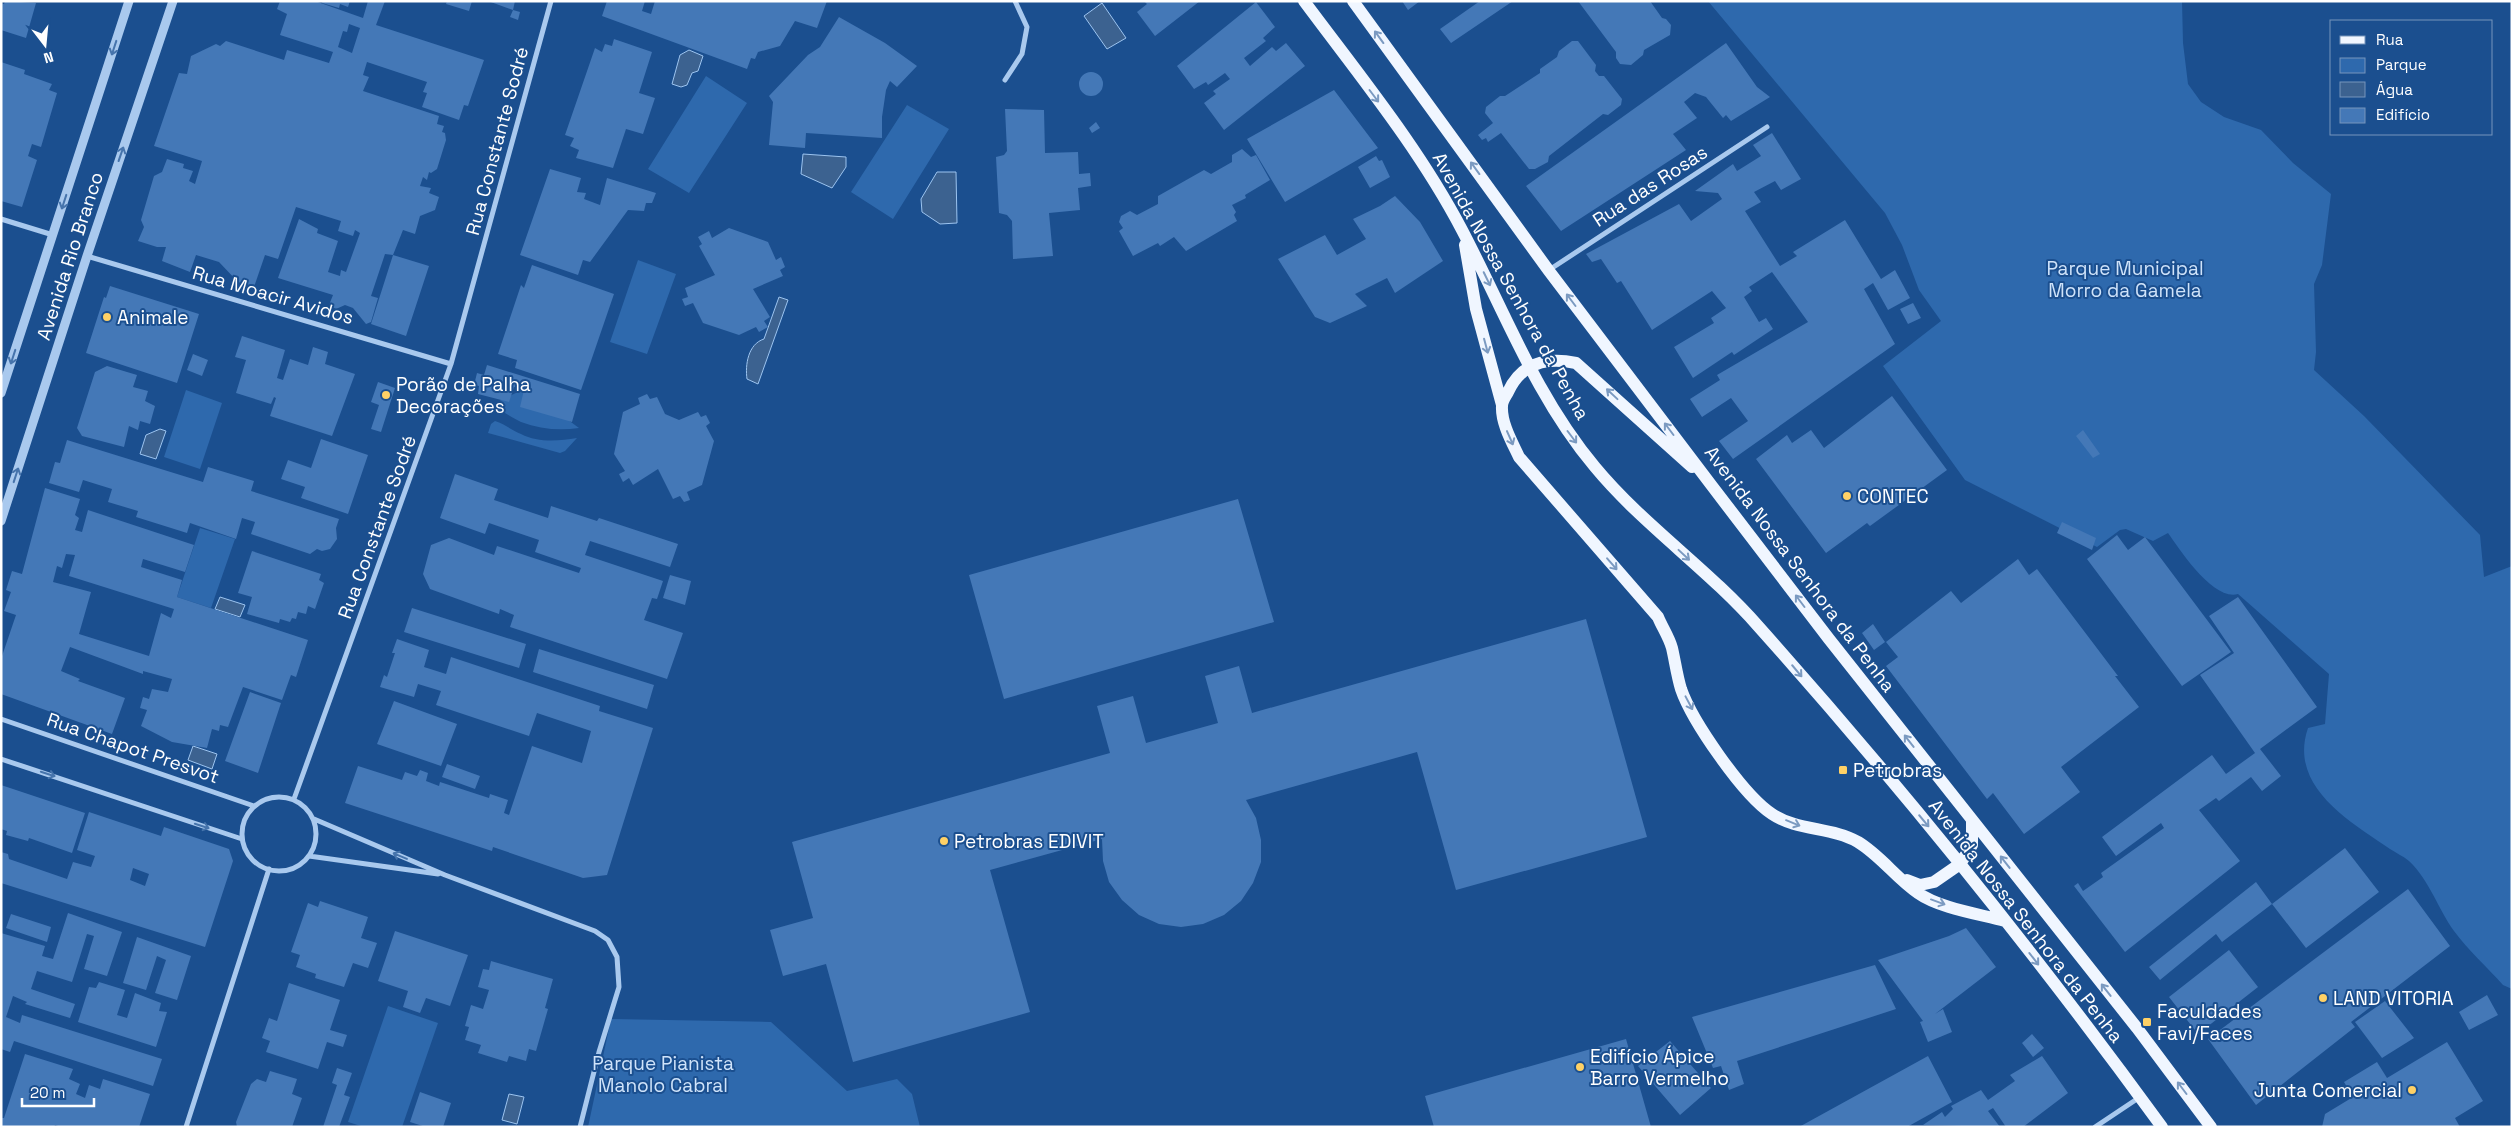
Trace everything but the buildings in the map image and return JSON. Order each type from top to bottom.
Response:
[{"type":"main road","name":"Avenida Nossa Senhora da Penha","points":[[1304,1],[1425,165],[1462,230],[1530,366],[1561,421],[1595,467],[1628,503],[1756,623],[1960,864],[2162,1127]]},
{"type":"main road","name":"Avenida Nossa Senhora da Penha","points":[[1353,1],[1549,270],[1712,486],[2137,1028],[2211,1127]]},
{"type":"main road","points":[[1462,230],[1476,309],[1502,405],[1507,432],[1519,457],[1658,617],[1671,646],[1681,690],[1709,742],[1744,788],[1772,814],[1801,826],[1852,838],[1871,850],[1897,877],[1920,895],[1942,904],[2005,921]]},
{"type":"main road","points":[[1502,405],[1513,381],[1530,366],[1557,359],[1576,363],[1712,486]]},
{"type":"main road","points":[[1897,877],[1920,885],[1934,882],[1960,864],[1972,845],[1972,820]]},
{"type":"street","name":"Avenida Rio Branco","points":[[1,393],[129,1]]},
{"type":"street","name":"Avenida Rio Branco","points":[[1,521],[87,256],[173,1]]},
{"type":"street","name":"Rua Constante Sodré","points":[[294,799],[451,364],[551,1]]},
{"type":"street","points":[[1005,80],[1022,54],[1027,27],[1016,1]]},
{"type":"street","name":"Rua das Rosas","points":[[1549,270],[1767,127]]},
{"type":"street","points":[[1,219],[53,235]]},
{"type":"street","name":"Rua Moacir Avidos","points":[[87,256],[451,364]]},
{"type":"street","name":"Rua Chapot Presvot","points":[[1,719],[254,806]]},
{"type":"street","points":[[1,759],[242,839]]},
{"type":"street","points":[[280,796],[294,799],[306,807],[314,819],[317,832],[315,844],[309,856],[298,866],[284,871],[269,870],[256,863],[247,853],[242,839],[242,827],[254,806],[266,799],[280,796]]},
{"type":"street","points":[[314,819],[445,875],[595,931],[608,940],[617,958],[619,986],[598,1052],[580,1127]]},
{"type":"street","points":[[309,856],[445,875]]},
{"type":"street","points":[[186,1127],[269,870]]},
{"type":"street","points":[[2095,1127],[2140,1097]]},
{"type":"green space","name":"Parque Municipal Morro da Gamela","points":[[1708,1],[2182,1],[2183,43],[2188,84],[2201,102],[2224,117],[2261,130],[2293,163],[2331,194],[2322,265],[2314,284],[2316,352],[2314,370],[2364,416],[2480,535],[2484,577],[2512,566],[2512,989],[2503,985],[2459,938],[2423,877],[2409,861],[2341,814],[2326,800],[2314,784],[2307,767],[2304,749],[2308,728],[2325,724],[2329,674],[2238,594],[2228,594],[2218,590],[2208,582],[2189,562],[2168,533],[2153,541],[2126,529],[2120,530],[2097,547],[1965,480],[1883,366],[1941,321],[1919,290],[1902,245],[1885,213]]},
{"type":"green space","points":[[706,76],[747,103],[689,193],[648,169]]},
{"type":"green space","points":[[907,105],[949,129],[893,219],[851,192]]},
{"type":"green space","points":[[638,260],[676,274],[647,354],[610,342]]},
{"type":"green space","points":[[186,390],[222,403],[200,469],[164,457]]},
{"type":"green space","points":[[520,391],[533,394],[579,428],[550,429],[535,426],[521,422],[489,406]]},
{"type":"green space","points":[[495,421],[534,439],[556,440],[577,438],[565,451],[560,453],[488,433],[491,424]]},
{"type":"green space","points":[[200,528],[235,539],[211,608],[177,597]]},
{"type":"green space","points":[[388,1006],[438,1023],[402,1127],[364,1127],[348,1122]]},
{"type":"green space","name":"Parque Pianista Manolo Cabral","points":[[611,1019],[771,1022],[847,1091],[897,1079],[912,1094],[920,1127],[588,1127]]},
{"type":"water","points":[[1102,3],[1126,38],[1107,49],[1084,16]]},
{"type":"water","points":[[689,50],[703,56],[698,71],[692,73],[687,85],[681,87],[672,84],[680,55]]},
{"type":"water","points":[[803,154],[846,157],[846,167],[832,188],[801,174]]},
{"type":"water","points":[[937,172],[956,172],[957,223],[940,224],[922,212],[921,199]]},
{"type":"water","points":[[779,297],[788,300],[758,384],[747,379],[747,362],[754,345],[764,339]]},
{"type":"water","points":[[160,429],[166,431],[156,459],[140,454],[146,435]]},
{"type":"water","points":[[220,597],[245,605],[240,617],[215,609]]},
{"type":"water","points":[[193,746],[217,754],[212,769],[188,760]]},
{"type":"water","points":[[509,1094],[524,1097],[517,1124],[502,1120]]},
{"type":"place","name":"Animale","points":[[107,317]]},
{"type":"place","name":"Porão de Palha Decorações","points":[[386,395]]},
{"type":"place","name":"CONTEC","points":[[1847,496]]},
{"type":"place","name":"Petrobras","points":[[1843,770]]},
{"type":"place","name":"Petrobras EDIVIT","points":[[944,841]]},
{"type":"place","name":"LAND VITORIA","points":[[2323,998]]},
{"type":"place","name":"Faculdades Favi/Faces","points":[[2147,1022]]},
{"type":"place","name":"Edifício Ápice Barro Vermelho","points":[[1580,1067]]},
{"type":"place","name":"Junta Comercial","points":[[2412,1090]]}]
